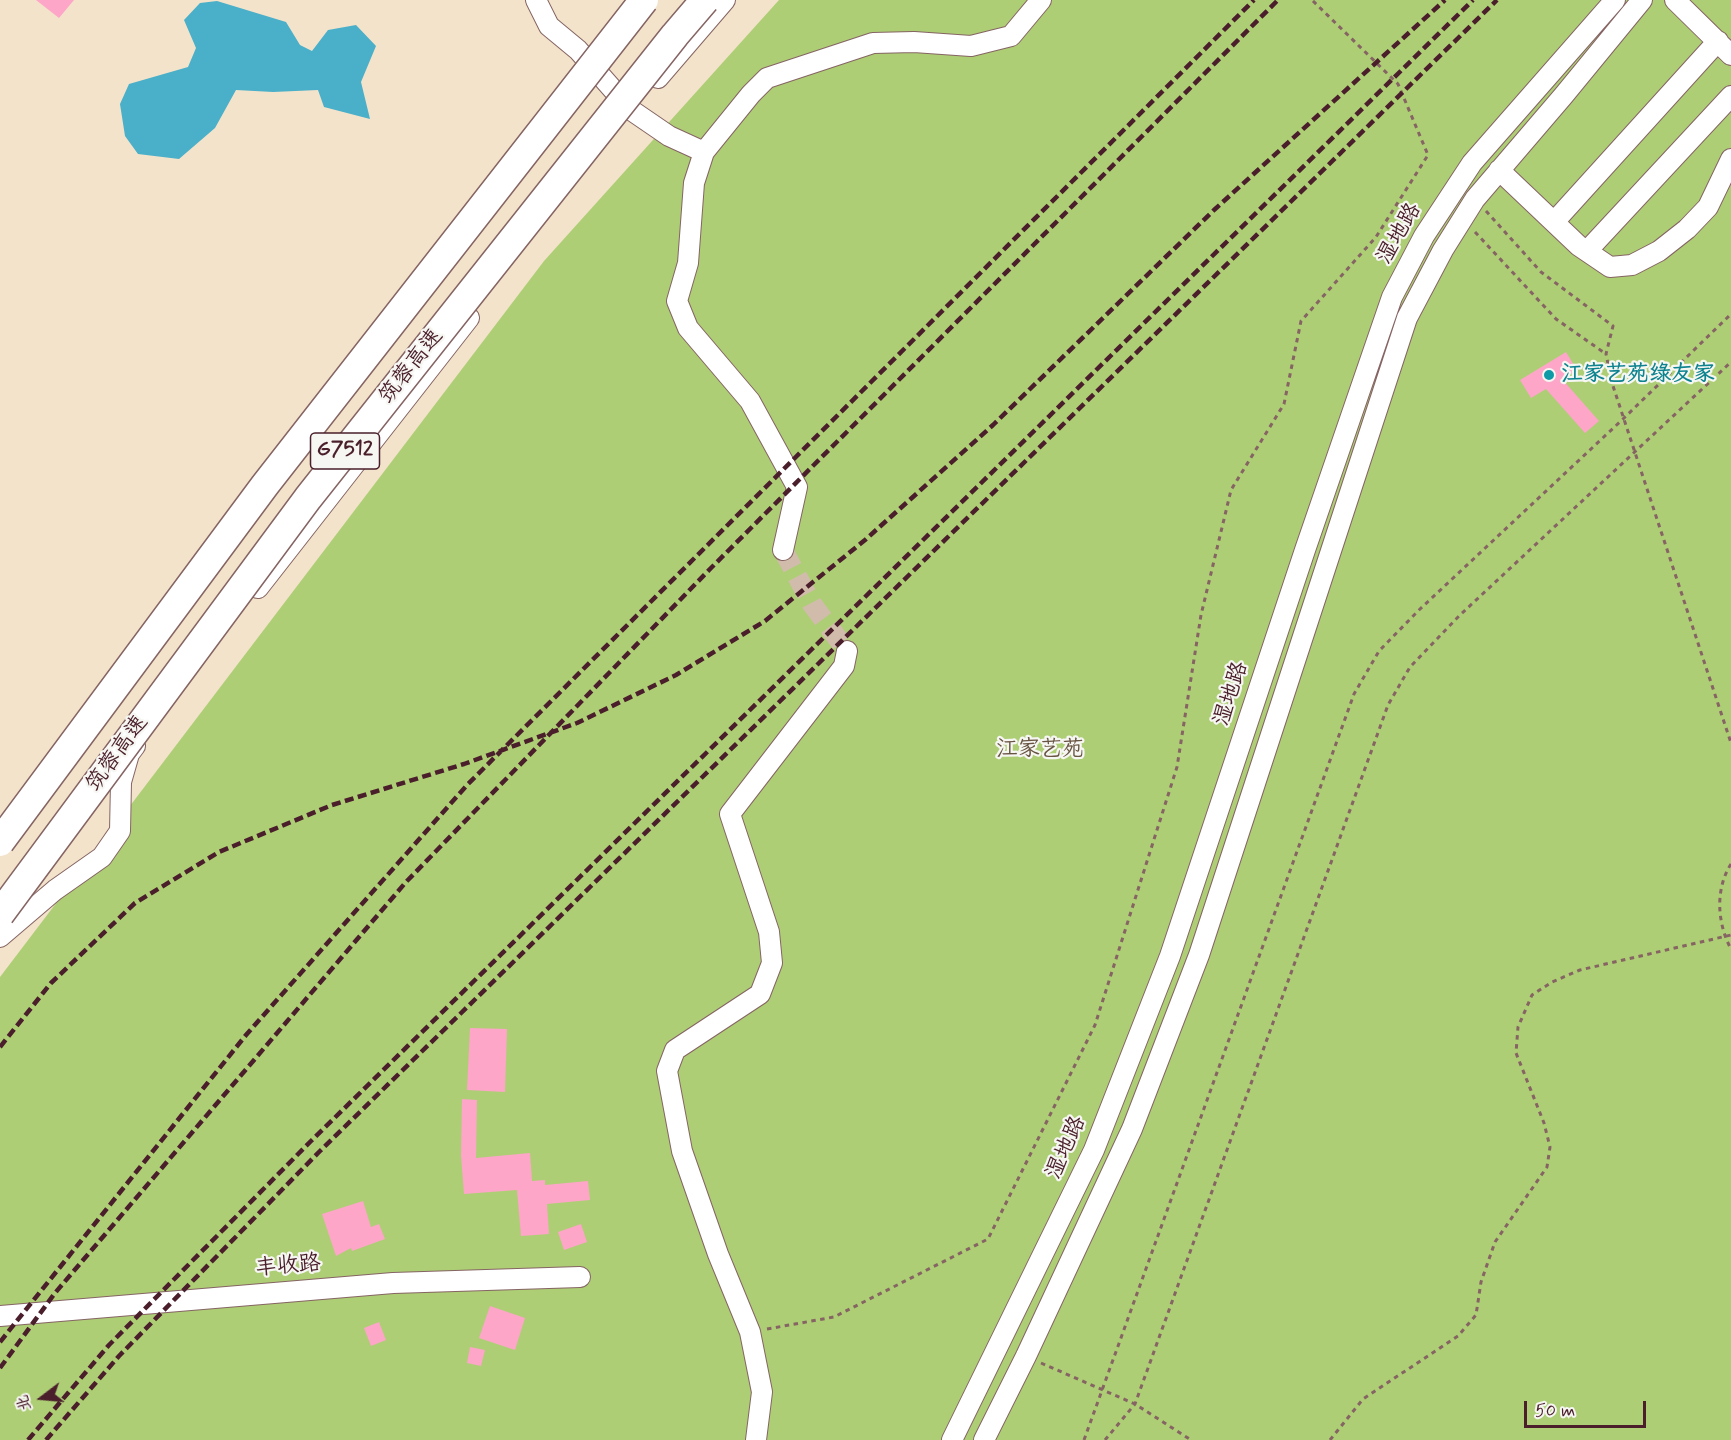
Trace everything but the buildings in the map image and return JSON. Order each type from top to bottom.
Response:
[{"type":"highway","name":"筑蓉高速","points":[[0,842],[265,485],[644,0]]},
{"type":"highway","name":"筑蓉高速","points":[[3,924],[308,498],[705,0]]},
{"type":"street","points":[[536,0],[549,26],[578,50],[631,110],[669,136],[704,152]]},
{"type":"street","points":[[3,924],[102,857],[120,831],[121,782],[129,754],[631,110],[725,0]]},
{"type":"street","points":[[783,550],[797,487],[750,401],[688,328],[677,301],[688,263],[694,183],[704,152],[751,94],[767,78],[873,43],[914,42],[971,46],[1011,36],[1041,0]]},
{"type":"street","name":"湿地路","points":[[952,1440],[1094,1150],[1170,956],[1392,297],[1424,236],[1472,163],[1614,0]]},
{"type":"street","name":"湿地路","points":[[984,1440],[1026,1356],[1132,1129],[1199,955],[1407,318],[1461,218],[1475,199],[1642,0]]},
{"type":"street","points":[[1554,222],[1725,48],[1675,0]]},
{"type":"street","points":[[1587,251],[1731,96]]},
{"type":"street","points":[[1499,170],[1587,251],[1610,267],[1632,265],[1659,251],[1687,229],[1707,207],[1731,159]]},
{"type":"street","points":[[756,1440],[762,1392],[750,1332],[718,1254],[682,1151],[667,1071],[675,1050],[760,994],[772,963],[769,932],[730,814],[844,666],[847,651]]},
{"type":"street","name":"丰收路","points":[[0,1316],[393,1283],[580,1277]]},
{"type":"path","points":[[750,1332],[834,1317],[988,1239],[1095,1025],[1178,767],[1201,615],[1231,490],[1284,404],[1301,321],[1376,237],[1428,155],[1398,84],[1312,0]]},
{"type":"path","points":[[1475,199],[1541,272],[1613,326],[1606,354],[1612,383],[1731,743]]},
{"type":"path","points":[[1461,218],[1556,319],[1606,354]]},
{"type":"path","points":[[1084,1440],[1354,694],[1379,651],[1419,610],[1623,419],[1731,314]]},
{"type":"path","points":[[1105,1440],[1136,1404],[1388,705],[1410,667],[1459,616],[1731,362]]},
{"type":"path","points":[[1731,864],[1725,874],[1719,898],[1725,937],[1731,949]]},
{"type":"path","points":[[1330,1440],[1363,1399],[1458,1336],[1476,1315],[1481,1282],[1495,1242],[1547,1167],[1550,1147],[1544,1123],[1515,1053],[1518,1027],[1532,995],[1552,982],[1580,970],[1731,935]]},
{"type":"path","points":[[1026,1356],[1136,1404],[1191,1440]]},
{"type":"green space","name":"江家艺苑","points":[[779,0],[1731,0],[1731,1440],[0,1440],[0,977],[544,261]]},
{"type":"water","points":[[217,1],[286,22],[300,45],[312,51],[328,30],[356,25],[376,46],[361,82],[370,119],[324,107],[318,90],[273,92],[236,90],[215,128],[179,159],[138,154],[125,136],[120,104],[129,84],[188,67],[196,48],[184,20],[200,3]]},
{"type":"tunnel","points":[[783,550],[812,604],[847,651]]},
{"type":"railway","points":[[0,1342],[246,1035],[468,784],[1254,0]]},
{"type":"railway","points":[[0,1368],[55,1293],[406,882],[711,568],[1278,0]]},
{"type":"railway","points":[[0,1047],[51,983],[135,903],[219,852],[332,805],[464,764],[577,723],[676,675],[765,621],[865,540],[993,425],[1214,210],[1445,0]]},
{"type":"railway","points":[[28,1440],[109,1345],[311,1141],[1473,0]]},
{"type":"railway","points":[[46,1440],[119,1356],[320,1151],[1497,0]]},
{"type":"place","name":"江家艺苑绿友家","points":[[1549,375]]}]
